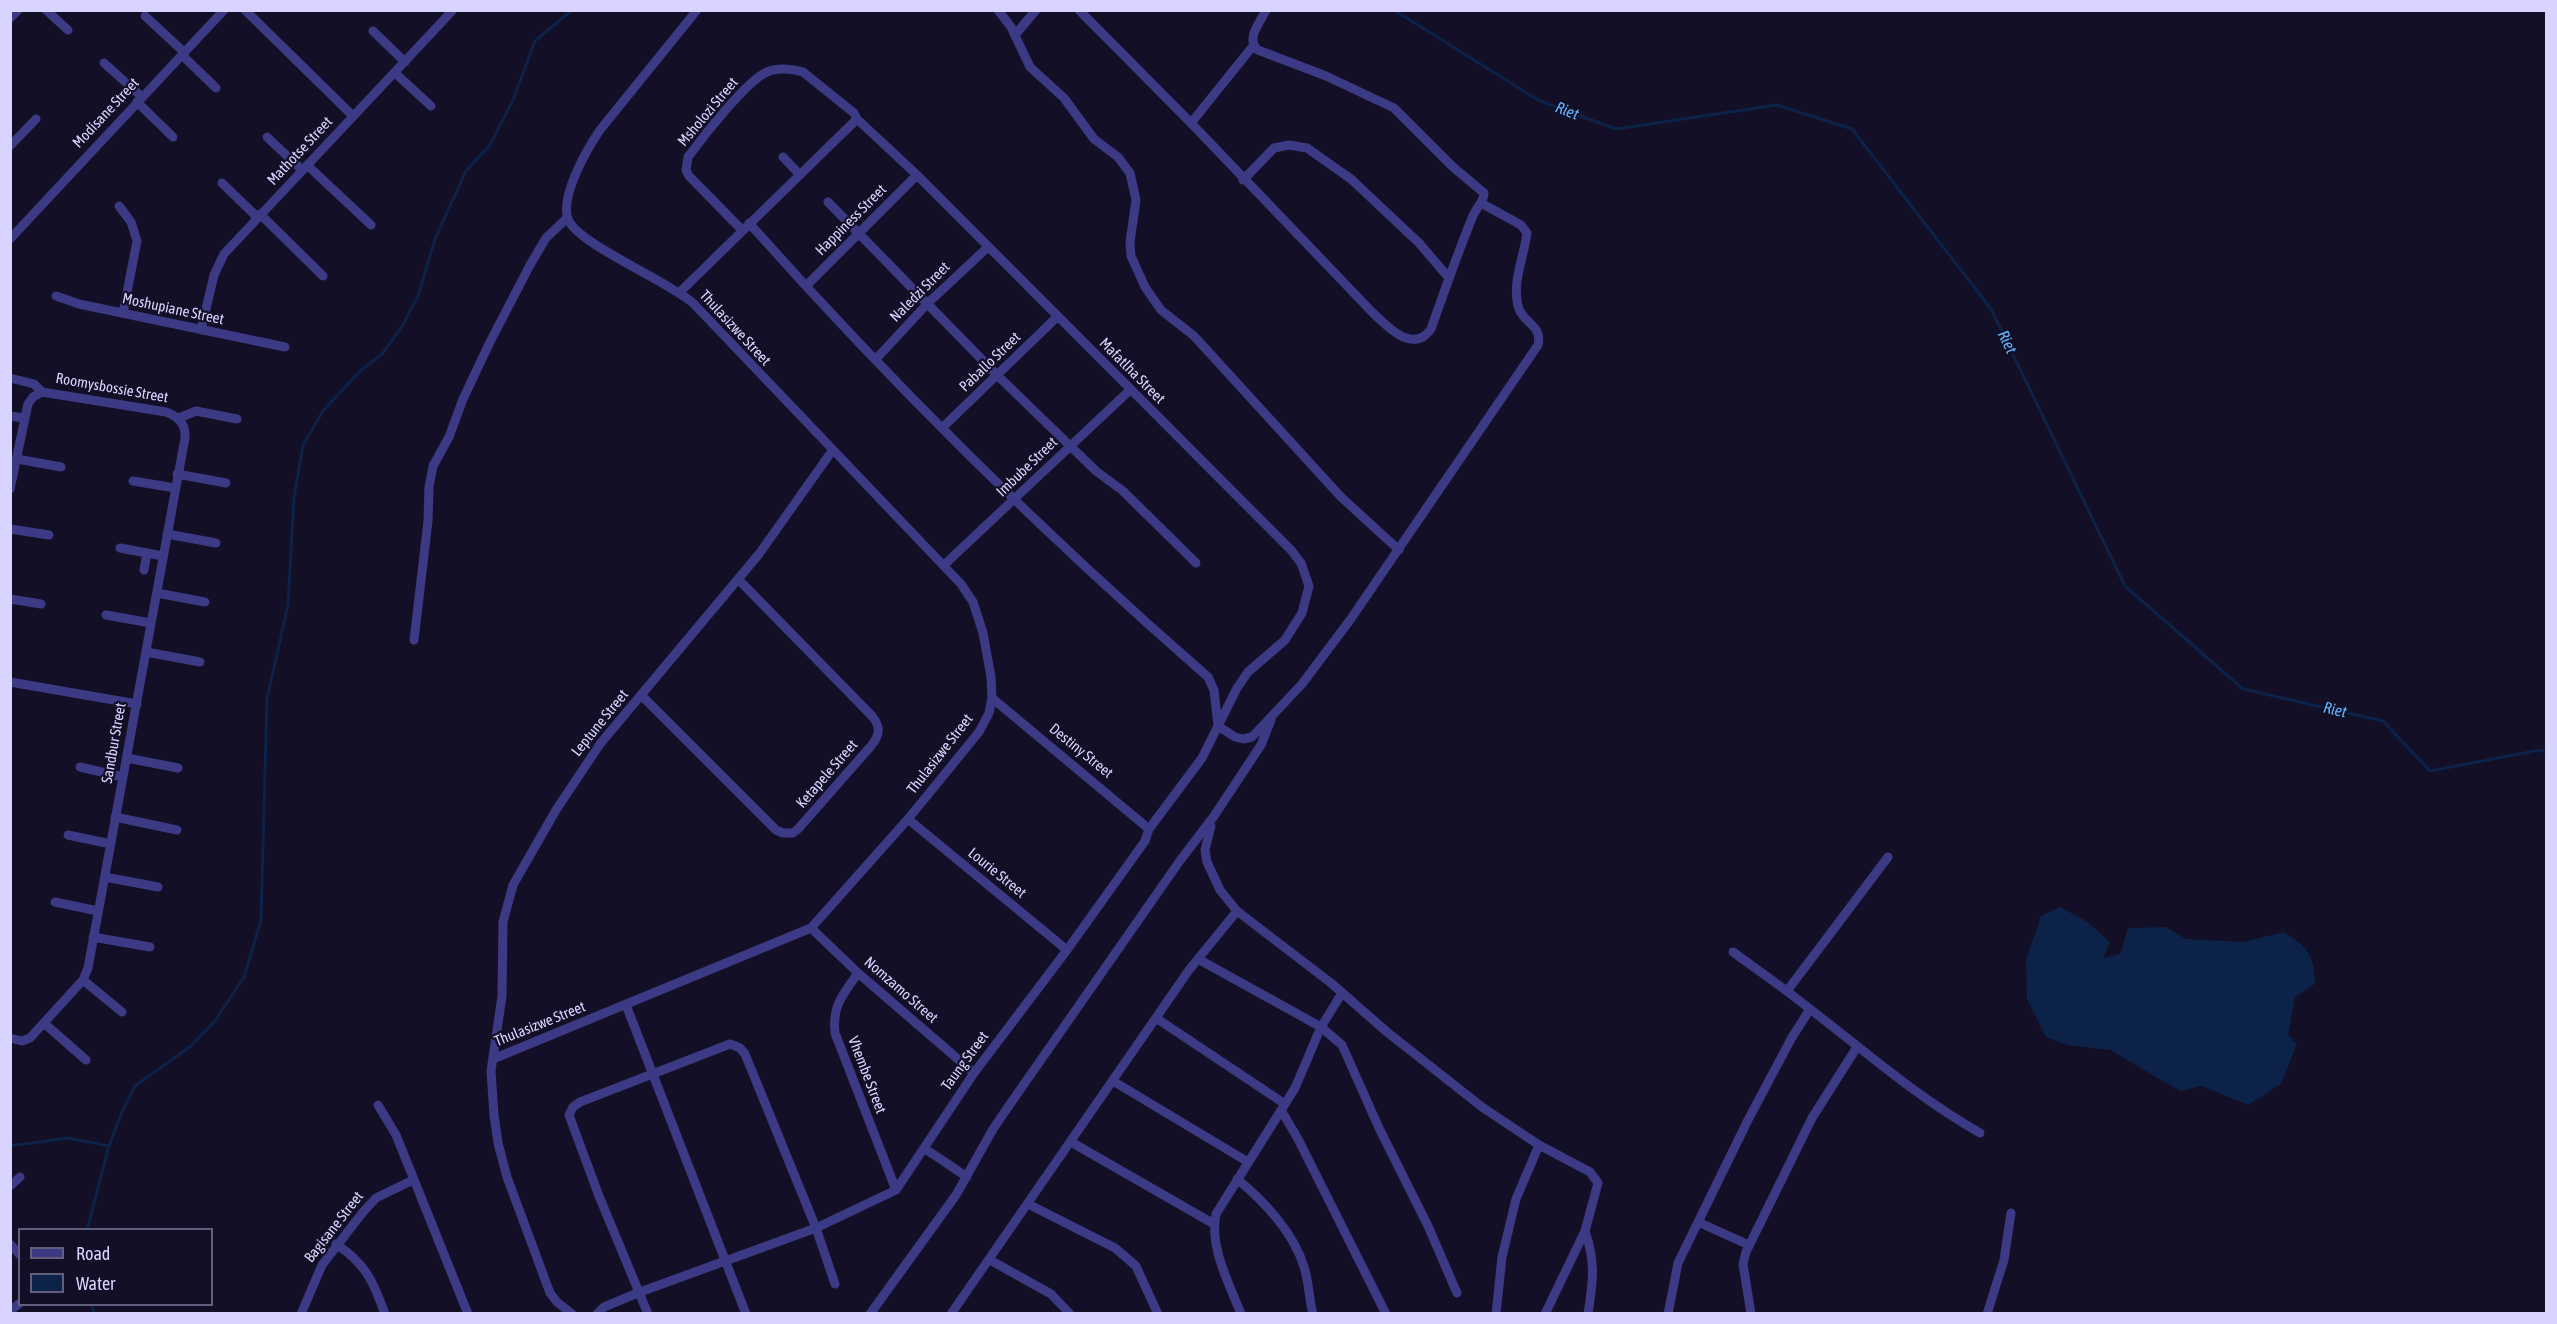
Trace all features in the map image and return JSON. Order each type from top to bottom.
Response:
[{"type":"street","points":[[10,18],[18,10]]},
{"type":"street","points":[[46,10],[68,30]]},
{"type":"street","name":"Modisane Street","points":[[11,238],[224,10]]},
{"type":"street","points":[[245,10],[353,116]]},
{"type":"street","points":[[414,640],[433,466],[472,380],[530,265],[546,238],[567,218],[567,202],[586,151],[600,130],[697,10]]},
{"type":"street","points":[[998,10],[1015,35],[1030,68],[1064,98],[1094,139],[1118,157],[1130,173],[1136,200],[1130,242],[1131,256],[1145,287],[1161,310],[1194,336],[1341,497],[1399,550]]},
{"type":"street","points":[[1015,35],[1036,10]]},
{"type":"street","points":[[1079,10],[1191,123],[1371,312],[1401,335],[1410,339],[1425,338],[1431,329],[1473,214],[1484,196],[1482,190],[1453,167],[1394,108],[1326,76],[1253,46]]},
{"type":"street","points":[[1191,123],[1253,46],[1252,39],[1266,10]]},
{"type":"street","name":"Mathotse Street","points":[[201,330],[218,263],[258,216],[450,12]]},
{"type":"street","points":[[145,16],[216,88]]},
{"type":"street","points":[[373,31],[405,62]]},
{"type":"street","points":[[105,63],[173,137]]},
{"type":"street","name":"Msholozi Street","points":[[746,227],[693,181],[686,170],[688,158],[693,151],[750,84],[767,71],[783,69],[800,71],[848,107],[857,119]]},
{"type":"street","points":[[395,73],[431,106]]},
{"type":"street","points":[[10,146],[36,119]]},
{"type":"street","points":[[680,292],[857,119]]},
{"type":"street","name":"Mafatlha Street","points":[[857,119],[917,175],[1291,550],[1307,574],[1308,597],[1295,626],[1285,640],[1248,672],[1218,726]]},
{"type":"street","points":[[267,137],[371,225]]},
{"type":"street","points":[[1243,180],[1274,148],[1289,145],[1307,148],[1364,191],[1419,243],[1449,278]]},
{"type":"street","points":[[783,157],[800,175]]},
{"type":"street","name":"Happiness Street","points":[[806,286],[917,175]]},
{"type":"street","points":[[222,183],[323,276]]},
{"type":"street","points":[[828,202],[998,376],[1196,563]]},
{"type":"street","points":[[746,227],[942,428],[1107,588],[1208,676],[1214,690],[1218,726],[1243,739],[1252,737],[1272,718],[1316,666],[1514,383],[1540,340],[1536,327],[1518,309],[1518,267],[1527,232],[1521,225],[1481,203]]},
{"type":"street","points":[[119,206],[137,235],[123,314]]},
{"type":"street","name":"Thulasizwe Street","points":[[493,1059],[811,928],[908,819],[979,732],[989,713],[992,698],[991,677],[980,619],[973,602],[944,565],[832,452],[706,316],[680,292],[582,237],[567,218]]},
{"type":"street","name":"Naledzi Street","points":[[876,359],[928,303],[988,247]]},
{"type":"street","name":"Moshupiane Street","points":[[56,296],[123,314],[285,347]]},
{"type":"street","name":"Paballo Street","points":[[942,428],[1057,317]]},
{"type":"street","name":"Roomysbossie Street","points":[[10,378],[33,384],[40,393],[166,412],[177,417]]},
{"type":"street","name":"Imbube Street","points":[[944,565],[1130,390]]},
{"type":"street","points":[[11,486],[28,404],[40,393]]},
{"type":"street","points":[[177,417],[196,411],[237,419]]},
{"type":"street","points":[[10,416],[24,418]]},
{"type":"street","name":"Sandbur Street","points":[[10,1038],[26,1041],[45,1024],[83,980],[88,968],[185,432],[177,417]]},
{"type":"street","name":"Leptune Street","points":[[572,1314],[550,1293],[507,1177],[498,1143],[494,1115],[493,1059],[502,996],[503,922],[513,885],[556,810],[589,759],[739,580],[832,452]]},
{"type":"street","points":[[17,459],[61,467]]},
{"type":"street","points":[[177,474],[226,483]]},
{"type":"street","points":[[133,481],[175,488]]},
{"type":"street","points":[[10,529],[49,535]]},
{"type":"street","points":[[167,534],[216,543]]},
{"type":"street","points":[[120,548],[163,556]]},
{"type":"street","points":[[144,570],[147,553]]},
{"type":"street","name":"Ketapele Street","points":[[642,696],[720,776],[776,830],[783,833],[793,833],[798,830],[871,746],[879,730],[878,723],[739,580]]},
{"type":"street","points":[[157,593],[205,602]]},
{"type":"street","points":[[10,599],[41,604]]},
{"type":"street","points":[[106,615],[151,624]]},
{"type":"street","points":[[146,652],[200,662]]},
{"type":"street","points":[[10,682],[136,704]]},
{"type":"street","name":"Destiny Street","points":[[992,698],[1149,829]]},
{"type":"street","points":[[870,1314],[967,1177],[993,1129],[1015,1097],[1179,862],[1214,816],[1261,745],[1272,718]]},
{"type":"street","name":"Taung Street","points":[[896,1190],[974,1073],[1067,950],[1145,841],[1149,829],[1202,758],[1218,726]]},
{"type":"street","points":[[127,758],[178,768]]},
{"type":"street","points":[[80,767],[123,777]]},
{"type":"street","points":[[1214,816],[1207,836],[1205,850],[1207,862],[1220,890],[1237,911],[1482,1107],[1539,1145],[1590,1172],[1598,1183],[1586,1231],[1545,1314]]},
{"type":"street","points":[[115,817],[177,830]]},
{"type":"street","name":"Lourie Street","points":[[908,819],[1067,950]]},
{"type":"street","points":[[68,835],[111,844]]},
{"type":"street","points":[[1787,991],[1888,857]]},
{"type":"street","points":[[105,877],[158,887]]},
{"type":"street","points":[[55,902],[98,911]]},
{"type":"street","points":[[951,1314],[1156,1018],[1198,959],[1237,911]]},
{"type":"street","name":"Nomzamo Street","points":[[811,928],[858,973],[974,1073]]},
{"type":"street","points":[[93,937],[150,947]]},
{"type":"street","points":[[1733,952],[1946,1114],[1980,1133]]},
{"type":"street","points":[[1198,959],[1320,1027],[1342,1045],[1379,1128],[1428,1226],[1457,1293]]},
{"type":"street","name":"Vhembe Street","points":[[858,973],[837,1003],[834,1019],[835,1033],[896,1190]]},
{"type":"street","points":[[83,980],[122,1012]]},
{"type":"street","points":[[1241,1314],[1219,1257],[1214,1224],[1222,1202],[1303,1072],[1320,1027],[1342,993]]},
{"type":"street","points":[[627,1005],[746,1314]]},
{"type":"street","points":[[1668,1314],[1678,1263],[1764,1090],[1810,1009]]},
{"type":"street","points":[[1156,1018],[1283,1107],[1386,1314]]},
{"type":"street","points":[[45,1024],[86,1060]]},
{"type":"street","points":[[648,1314],[599,1196],[569,1115],[573,1107],[580,1102],[730,1044],[740,1048],[756,1079],[816,1228],[835,1284]]},
{"type":"street","points":[[1751,1314],[1743,1264],[1749,1245],[1812,1118],[1857,1047]]},
{"type":"street","points":[[1113,1081],[1248,1162]]},
{"type":"street","points":[[378,1106],[396,1135],[468,1314]]},
{"type":"street","points":[[1071,1142],[1214,1224]]},
{"type":"street","points":[[1496,1314],[1502,1257],[1516,1199],[1539,1145]]},
{"type":"street","points":[[924,1148],[967,1177]]},
{"type":"street","points":[[10,1186],[20,1177]]},
{"type":"street","points":[[1237,1179],[1278,1221],[1295,1245],[1304,1267],[1313,1314]]},
{"type":"street","name":"Bagisane Street","points":[[301,1314],[315,1277],[336,1244],[376,1198],[413,1180]]},
{"type":"street","points":[[597,1314],[604,1307],[640,1292],[816,1228],[896,1190]]},
{"type":"street","points":[[1028,1204],[1114,1248],[1136,1266],[1158,1314]]},
{"type":"street","points":[[1986,1314],[2004,1260],[2011,1213]]},
{"type":"street","points":[[1698,1222],[1749,1245]]},
{"type":"street","points":[[1586,1231],[1593,1252],[1594,1268],[1588,1314]]},
{"type":"street","points":[[336,1244],[354,1256],[373,1280],[385,1314]]},
{"type":"street","points":[[990,1260],[1051,1294],[1070,1314]]},
{"type":"water","points":[[2060,907],[2088,922],[2110,943],[2103,958],[2120,954],[2128,928],[2166,927],[2186,939],[2243,942],[2284,932],[2299,942],[2311,958],[2315,984],[2295,997],[2288,1035],[2297,1044],[2281,1084],[2248,1105],[2202,1086],[2180,1091],[2110,1050],[2067,1045],[2046,1037],[2027,999],[2026,960],[2041,916]]},
{"type":"waterway","points":[[88,1228],[109,1146],[135,1086],[191,1046],[215,1021],[244,977],[261,920],[267,699],[288,605],[294,497],[303,445],[323,411],[359,372],[383,353],[401,328],[418,296],[435,239],[466,171],[490,145],[513,100],[535,41],[572,10]]},
{"type":"waterway","name":"Riet","points":[[1394,10],[1538,100],[1616,129],[1777,105],[1852,129],[1991,309],[2125,586],[2243,689],[2383,721],[2430,771],[2540,750],[2546,752]]},
{"type":"waterway","points":[[10,1146],[68,1138],[109,1146]]},
{"type":"waterway","points":[[92,1306],[95,1314]]}]
